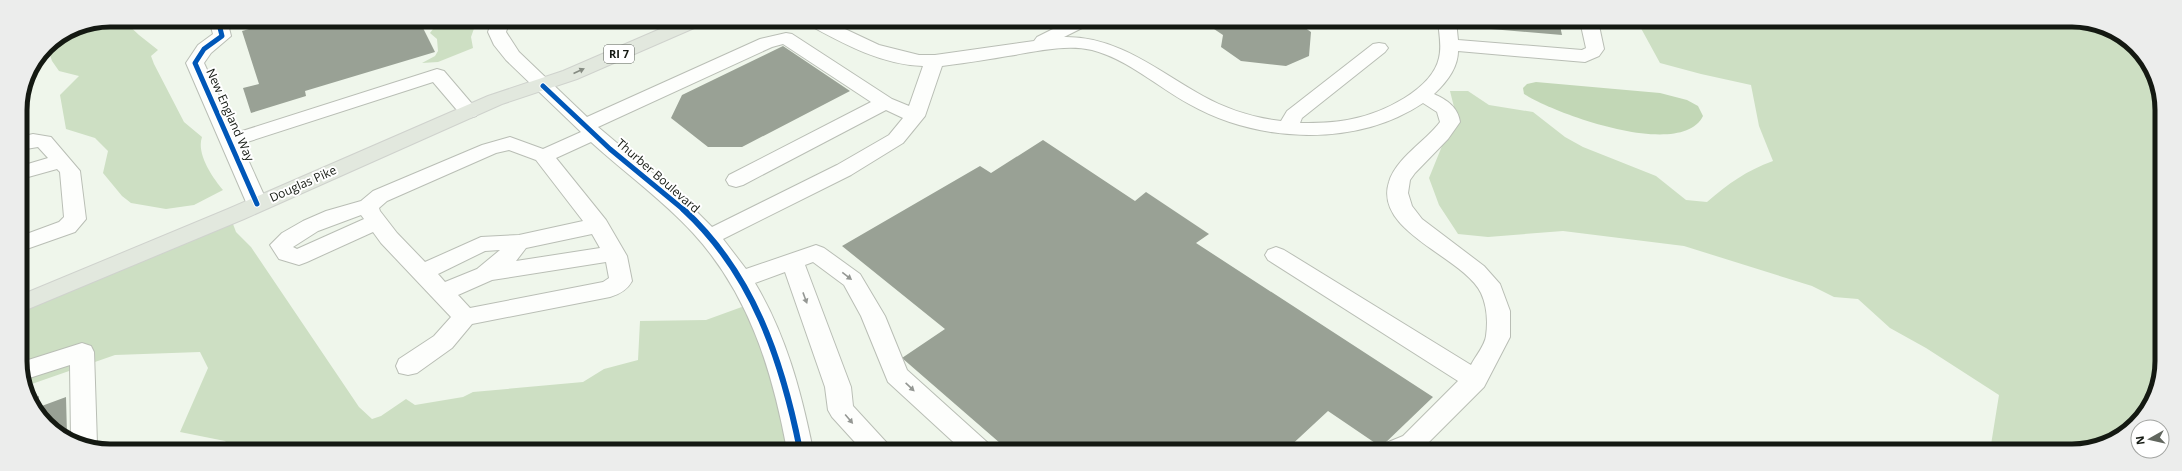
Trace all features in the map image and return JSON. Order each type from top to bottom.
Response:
[{"type":"main road","name":"Douglas Pike","points":[[27,301],[469,112],[538,81],[647,27]]},
{"type":"main road","name":"Douglas Pike","points":[[538,81],[677,27]]},
{"type":"street","name":"New England Way","points":[[220,27],[222,36],[204,49],[195,63],[257,204]]},
{"type":"street","name":"Thurber Boulevard","points":[[498,27],[499,38],[508,52],[589,130],[653,183],[710,237],[742,279],[773,343],[792,403],[799,444]]},
{"type":"street","points":[[833,27],[886,55],[910,60],[935,61],[1040,45],[1073,43],[1104,48],[1197,101],[1220,111],[1247,120],[1288,127],[1332,127],[1369,122],[1398,110],[1421,95],[1438,78],[1445,68],[1448,58],[1447,27]]},
{"type":"street","points":[[1040,45],[1048,38],[1070,27]]},
{"type":"street","points":[[1448,45],[1585,56],[1593,52],[1595,49],[1590,27]]},
{"type":"street","points":[[543,156],[589,130],[766,43],[786,38],[885,103],[915,116]]},
{"type":"street","points":[[1288,127],[1294,115],[1380,48]]},
{"type":"street","points":[[710,237],[844,170],[896,139],[915,116],[923,97],[927,79],[935,61]]},
{"type":"street","points":[[230,141],[437,75],[469,112]]},
{"type":"street","points":[[1412,444],[1475,380],[1498,337],[1498,311],[1496,299],[1492,290],[1476,272],[1414,224],[1406,215],[1397,197],[1398,184],[1406,170],[1444,131],[1450,122],[1447,111],[1441,105],[1421,95]]},
{"type":"street","points":[[736,180],[885,103]]},
{"type":"street","points":[[27,142],[32,140],[44,141],[70,171],[75,219],[68,227],[27,242]]},
{"type":"street","points":[[408,366],[443,342],[465,318],[610,289],[621,281],[614,253],[598,225],[543,156],[510,143],[489,149],[380,196],[372,214],[389,238],[423,272],[465,318]]},
{"type":"street","points":[[27,171],[62,161]]},
{"type":"street","points":[[423,272],[481,244],[519,242],[598,225]]},
{"type":"street","points":[[442,293],[488,273],[509,257],[519,242]]},
{"type":"street","points":[[488,273],[614,253]]},
{"type":"street","points":[[742,279],[816,253],[852,280],[873,316],[897,375],[972,444]]},
{"type":"street","points":[[1276,255],[1475,380]]},
{"type":"street","points":[[792,261],[838,387],[841,410],[872,444]]},
{"type":"street","points":[[28,369],[82,352],[84,440]]},
{"type":"shaded area","points":[[130,27],[158,50],[151,56],[154,64],[184,122],[202,137],[201,151],[203,158],[210,172],[223,190],[194,205],[166,209],[131,203],[122,196],[103,173],[108,151],[95,138],[66,129],[60,95],[79,76],[59,71],[52,61],[49,53],[51,51],[78,33],[100,28]]},
{"type":"shaded area","points":[[434,27],[475,27],[471,37],[473,48],[438,62],[422,63],[435,56],[438,51],[437,39],[430,33]]},
{"type":"shaded area","points":[[1640,27],[2077,27],[2098,31],[2118,41],[2131,51],[2149,78],[2155,110],[2155,361],[2149,393],[2132,419],[2118,430],[2098,440],[2077,444],[1991,444],[1999,395],[1926,348],[1890,328],[1858,299],[1834,297],[1812,286],[1684,246],[1563,231],[1488,237],[1458,234],[1439,205],[1429,178],[1442,146],[1458,123],[1450,91],[1468,91],[1489,105],[1533,112],[1565,137],[1583,147],[1656,176],[1686,200],[1707,202],[1738,178],[1773,161],[1759,126],[1751,85],[1660,63]]},
{"type":"shaded area","points":[[1536,82],[1660,93],[1687,100],[1698,106],[1703,116],[1690,129],[1670,134],[1645,134],[1617,129],[1562,112],[1524,94],[1523,88],[1527,84]]},
{"type":"shaded area","points":[[230,216],[236,232],[251,247],[359,407],[372,419],[381,416],[406,399],[415,405],[463,397],[473,392],[583,382],[604,369],[638,360],[640,321],[706,320],[750,304],[795,444],[228,444],[225,441],[180,432],[208,368],[200,352],[115,355],[30,384],[27,361],[27,300]]},
{"type":"building","points":[[256,27],[422,27],[435,52],[305,91],[306,96],[251,113],[243,88],[259,84],[242,31]]},
{"type":"building","points":[[1211,27],[1304,27],[1311,32],[1309,56],[1286,66],[1241,61],[1221,47],[1223,35]]},
{"type":"building","points":[[1560,27],[1562,35],[1479,28]]},
{"type":"building","points":[[783,46],[850,91],[742,147],[708,147],[671,118],[682,95]]},
{"type":"building","points":[[1043,140],[1135,201],[1146,192],[1209,234],[1196,243],[1433,397],[1384,444],[1377,444],[1328,411],[1292,444],[1001,444],[902,358],[945,329],[842,246],[980,166],[991,173]]},
{"type":"building","points":[[39,396],[39,404],[38,402],[36,398]]},
{"type":"building","points":[[66,397],[67,432],[51,420],[41,406]]},
{"type":"cycle path","points":[[220,27],[222,36],[204,49],[195,63],[257,204]]},
{"type":"cycle path","points":[[543,86],[620,158],[661,190],[687,213],[711,238],[738,274],[763,321],[773,346],[789,397],[799,444]]}]
